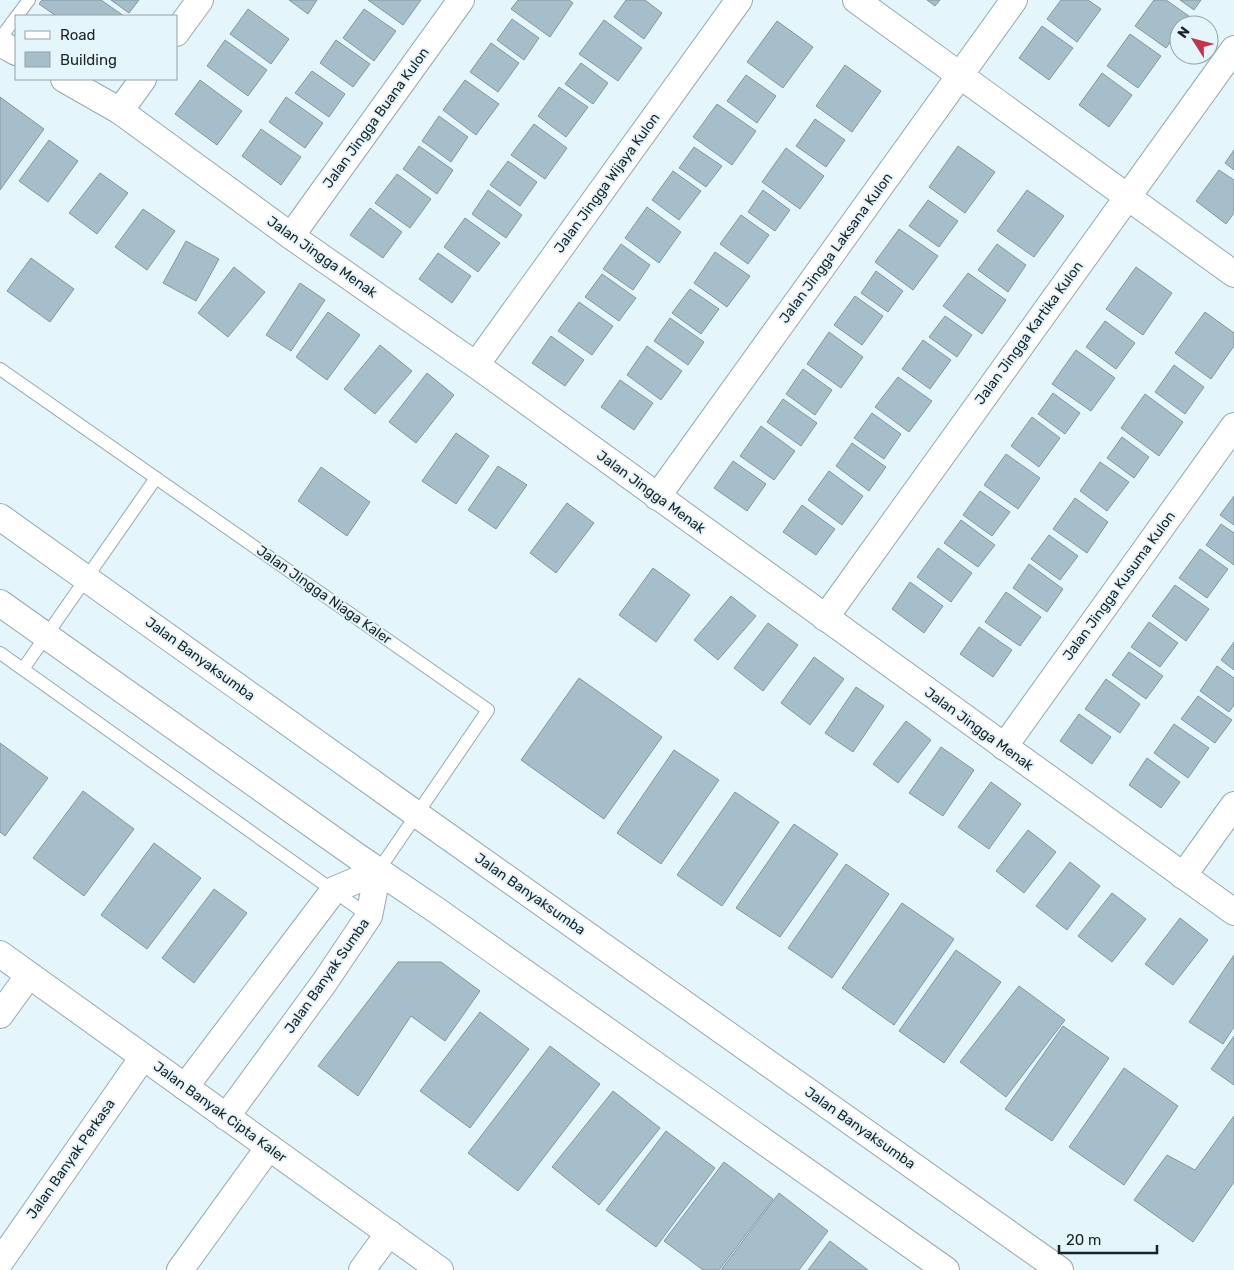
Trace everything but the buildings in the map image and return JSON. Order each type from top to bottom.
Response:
[{"type":"street","points":[[178,30],[200,0]]},
{"type":"street","name":"Jalan Jingga Buana Kulon","points":[[291,236],[461,0]]},
{"type":"street","name":"Jalan Jingga Wijaya Kulon","points":[[476,365],[739,0]]},
{"type":"street","points":[[856,0],[1234,274]]},
{"type":"street","name":"Jalan Jingga Laksana Kulon","points":[[657,497],[1014,0]]},
{"type":"street","points":[[0,41],[15,51]]},
{"type":"street","name":"Jalan Jingga Kartika Kulon","points":[[825,618],[1234,49]]},
{"type":"street","name":"Jalan Jingga Menak","points":[[66,80],[120,111],[291,236],[476,365],[1234,912]]},
{"type":"street","points":[[120,111],[142,80]]},
{"type":"street","name":"Jalan Jingga Kusuma Kulon","points":[[1004,747],[1234,426]]},
{"type":"street","name":"Jalan Banyaksumba","points":[[0,517],[1060,1270]]},
{"type":"street","points":[[0,603],[946,1270]]},
{"type":"street","points":[[1183,876],[1234,805]]},
{"type":"street","points":[[185,1087],[334,890],[378,871]]},
{"type":"street","name":"Jalan Banyak Sumba","points":[[226,1117],[324,983],[369,916],[378,871]]},
{"type":"street","name":"Jalan Banyak Cipta Kaler","points":[[0,954],[440,1270]]},
{"type":"street","points":[[0,1015],[29,975]]},
{"type":"street","name":"Jalan Banyak Perkasa","points":[[0,1262],[143,1057]]},
{"type":"street","points":[[180,1270],[268,1147]]},
{"type":"street","points":[[362,1270],[389,1233]]},
{"type":"lane","points":[[18,15],[29,0]]},
{"type":"lane","points":[[0,41],[15,20]]},
{"type":"lane","name":"Jalan Jingga Niaga Kaler","points":[[0,369],[488,710],[378,871]]},
{"type":"lane","points":[[23,669],[156,478]]},
{"type":"lane","points":[[0,653],[369,916]]}]
